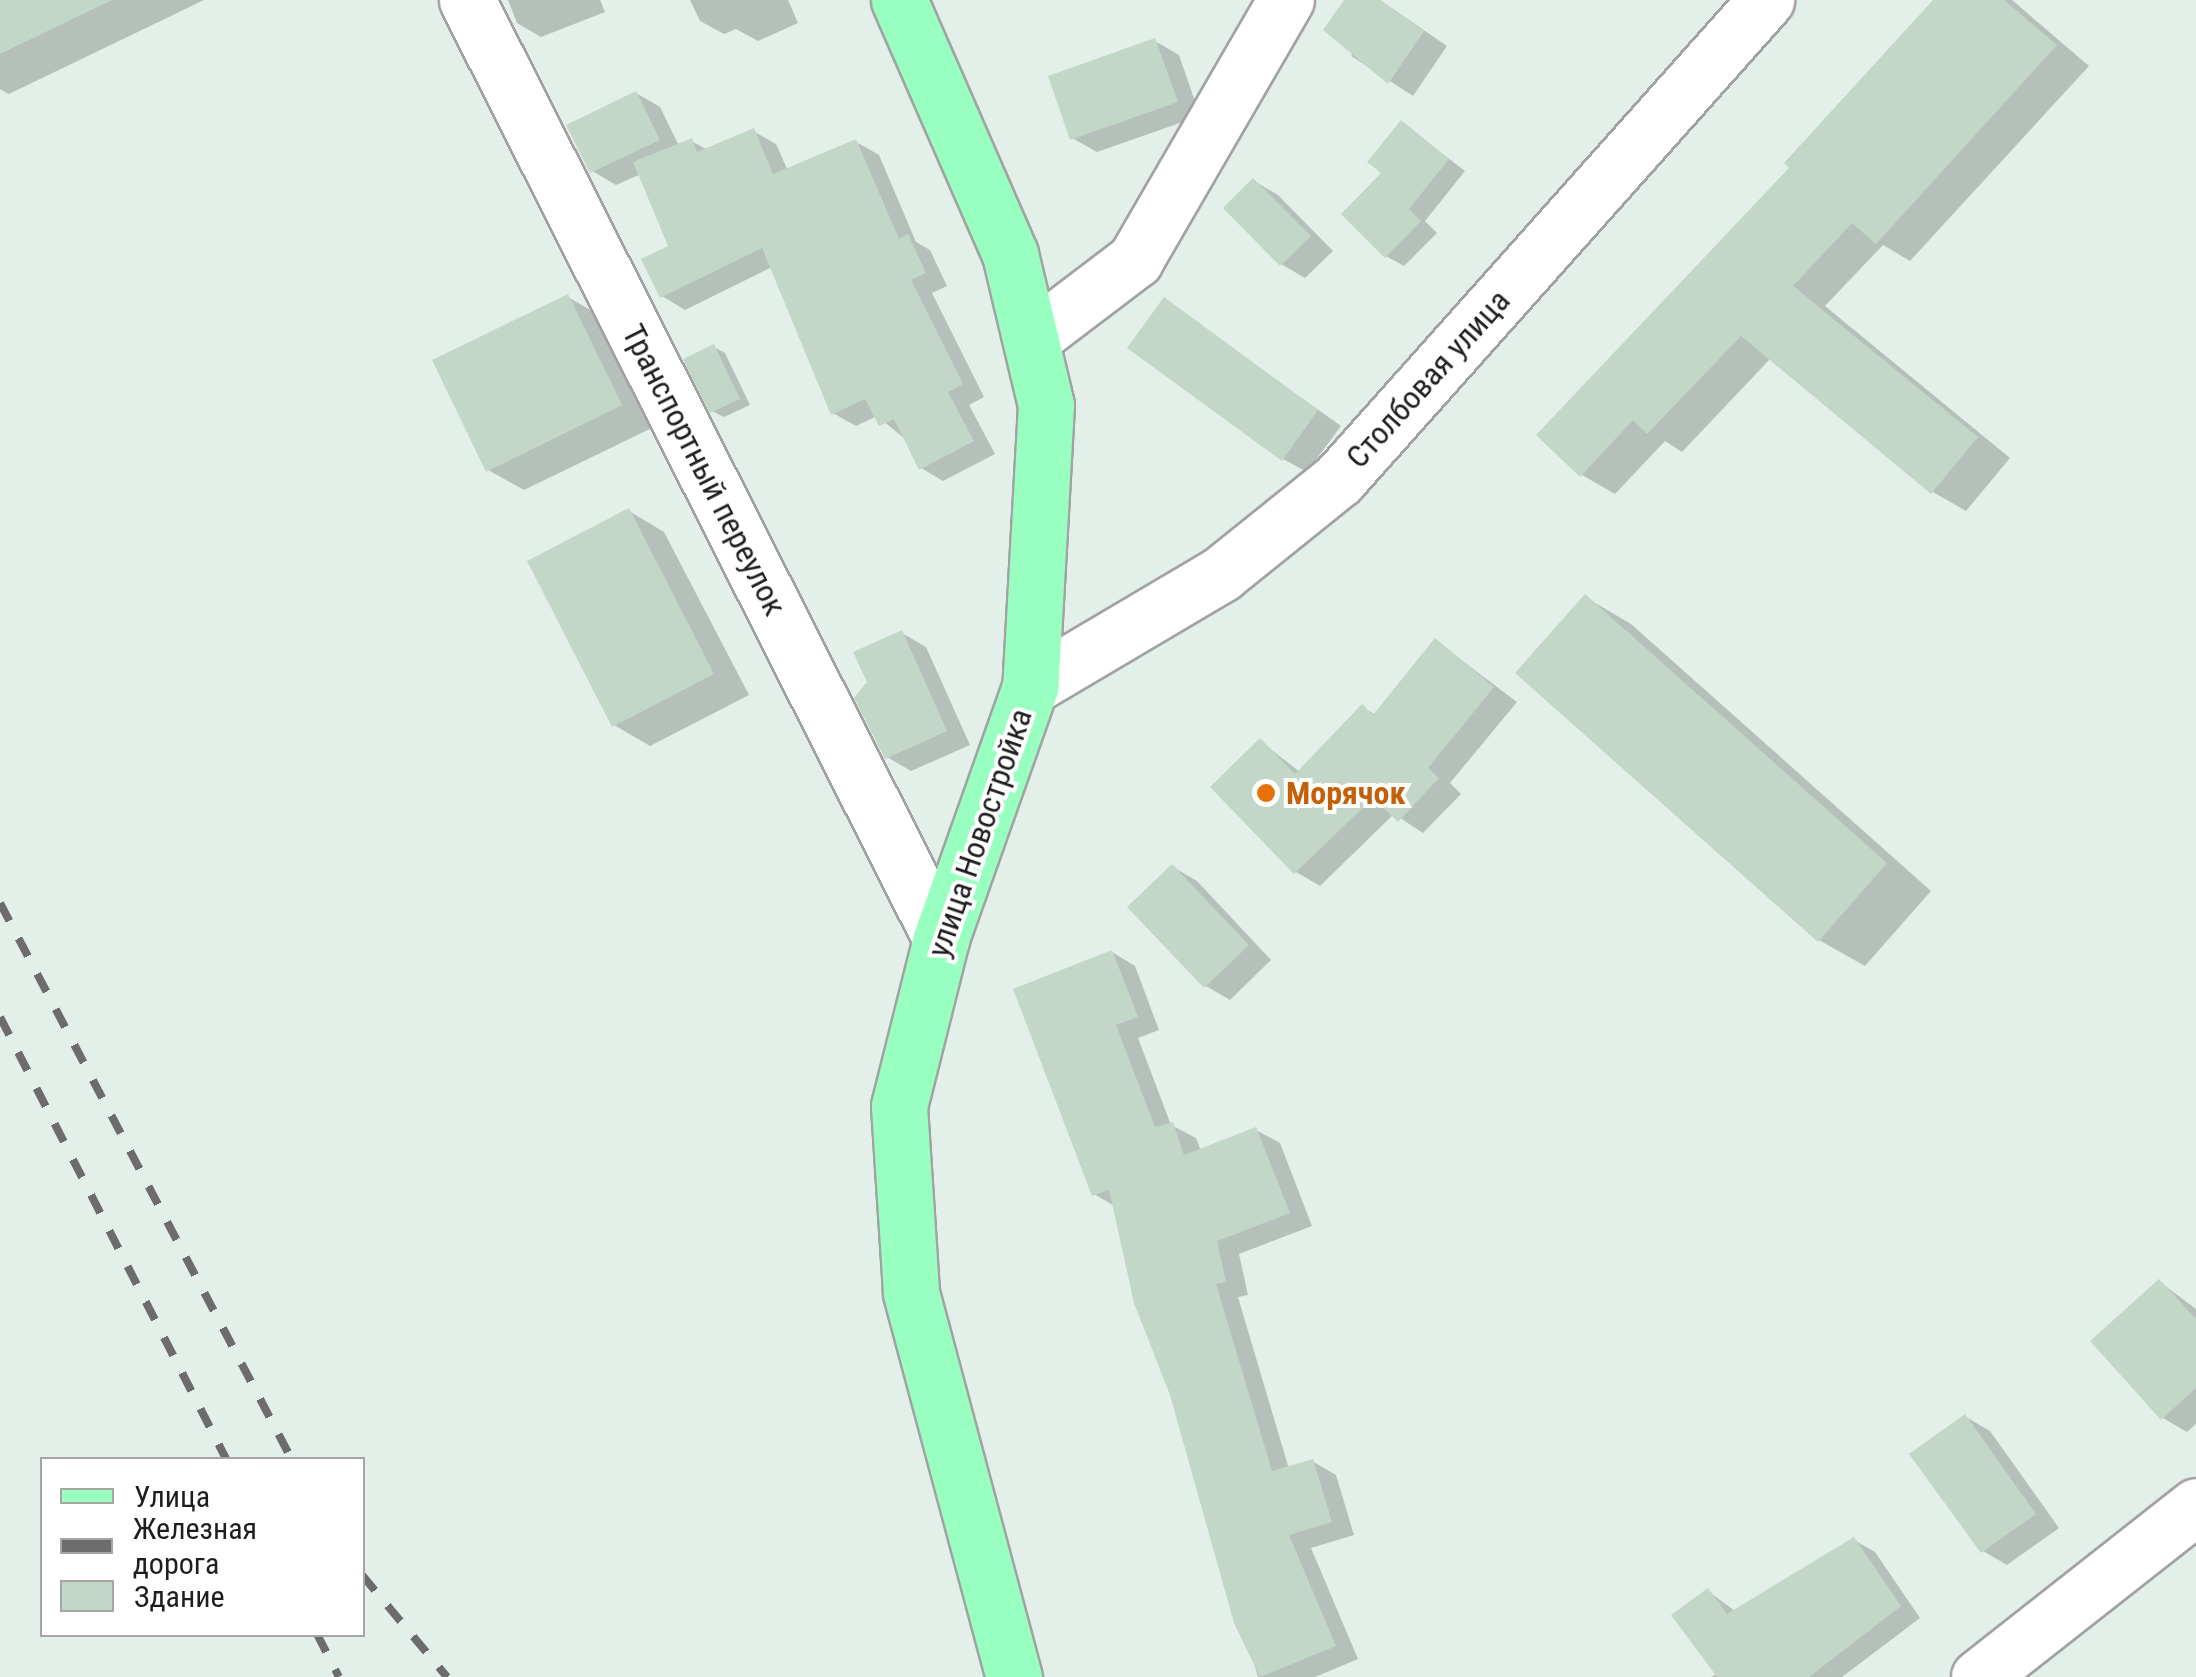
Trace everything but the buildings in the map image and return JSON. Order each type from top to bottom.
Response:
[{"type":"main road","name":"улица Новостройка","points":[[899,0],[1010,254],[1046,405],[1030,687],[941,939],[898,1106],[912,1293],[1014,1677]]},
{"type":"street","name":"Транспортный переулок","points":[[467,0],[941,939]]},
{"type":"street","points":[[1031,340],[1136,260],[1286,0]]},
{"type":"street","name":"Столбовая улица","points":[[1030,687],[1221,574],[1338,479],[1766,0]]},
{"type":"street","points":[[1980,1677],[2196,1506]]},
{"type":"railway","points":[[0,903],[290,1457]]},
{"type":"railway","points":[[0,1017],[225,1457]]},
{"type":"railway","points":[[365,1579],[447,1677]]},
{"type":"railway","points":[[319,1637],[339,1677]]},
{"type":"place","name":"Морячок","points":[[1266,793]]}]
